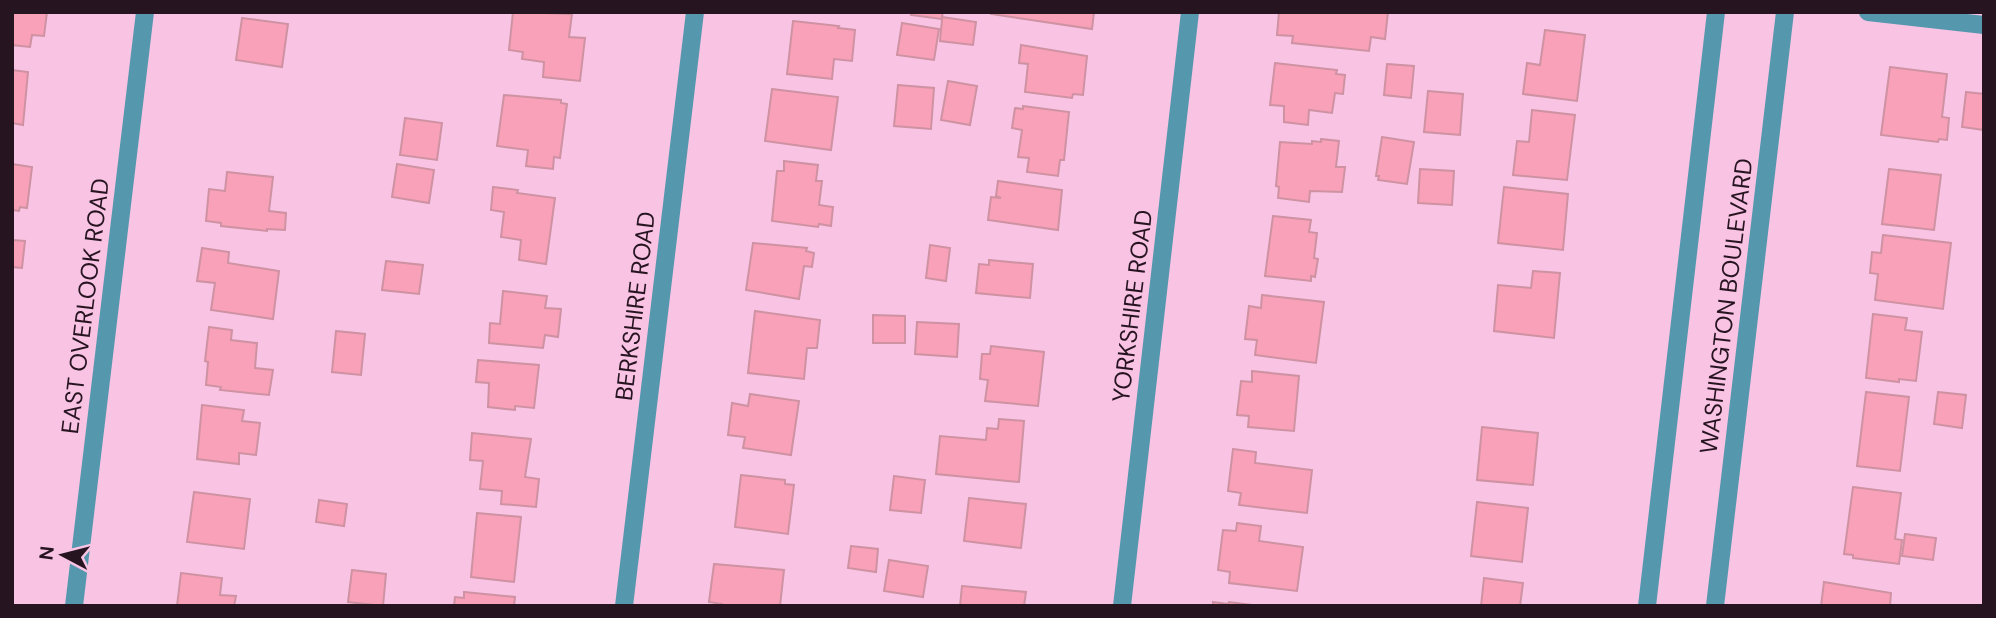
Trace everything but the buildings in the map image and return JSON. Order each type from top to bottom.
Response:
[{"type":"street","name":"EAST OVERLOOK ROAD","points":[[74,606],[145,12]]},
{"type":"street","name":"BERKSHIRE ROAD","points":[[624,606],[695,12]]},
{"type":"street","name":"YORKSHIRE ROAD","points":[[1122,606],[1190,12]]},
{"type":"street","name":"WASHINGTON BOULEVARD","points":[[1647,606],[1716,12]]},
{"type":"street","name":"WASHINGTON BOULEVARD","points":[[1715,606],[1785,12]]},
{"type":"street","points":[[1868,12],[1984,25]]}]
